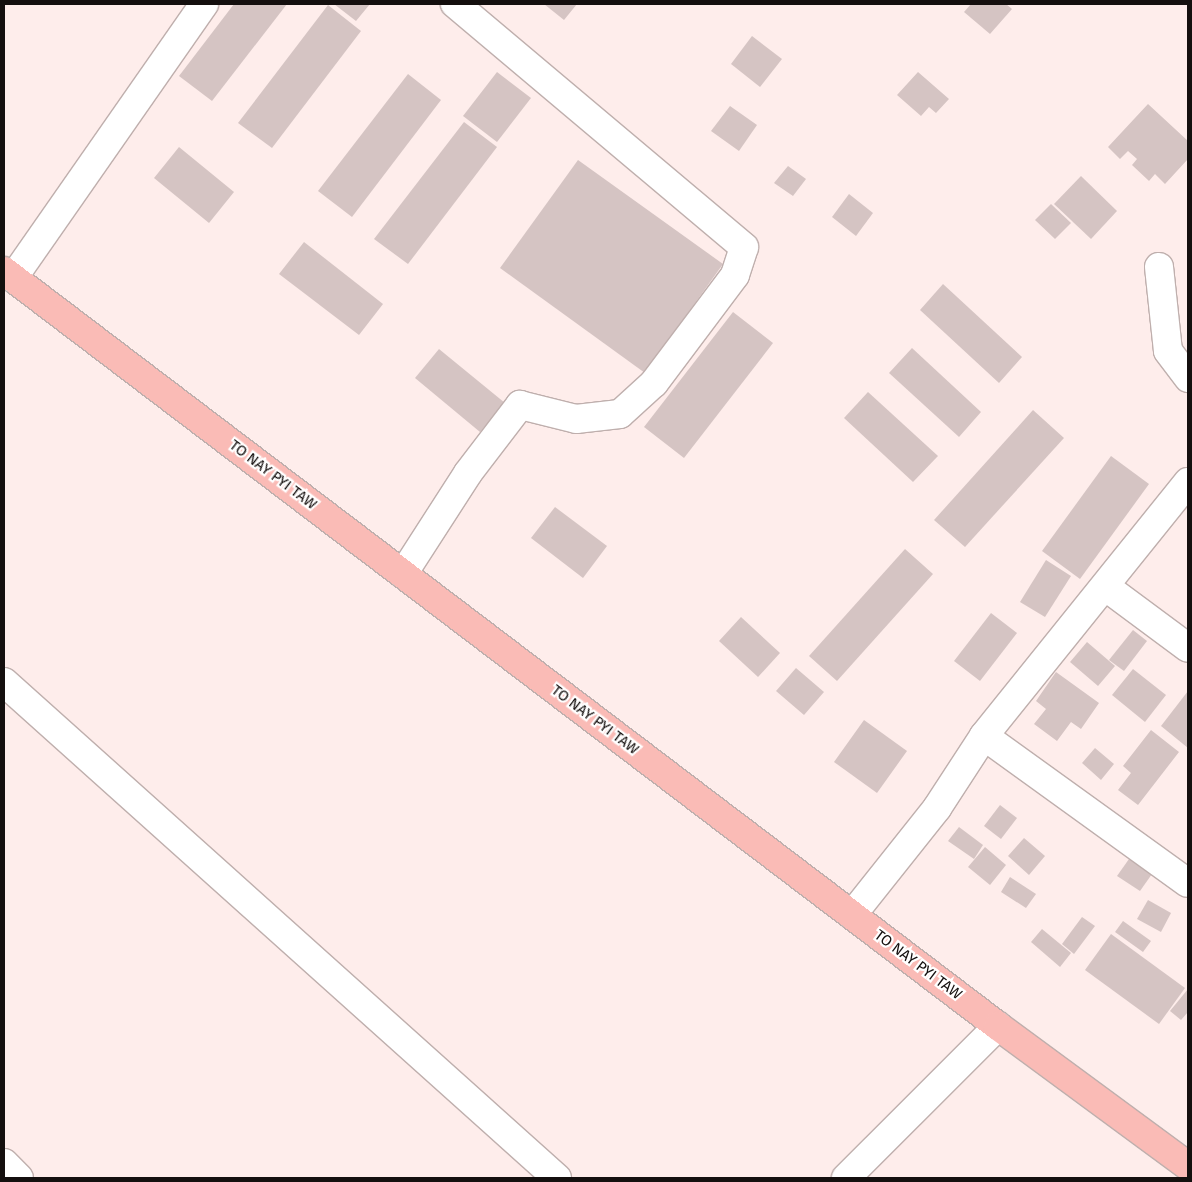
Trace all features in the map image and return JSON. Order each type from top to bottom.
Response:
[{"type":"main road","name":"TO NAY PYI TAW","points":[[8,274],[998,1026],[1188,1166]]},
{"type":"street","points":[[8,274],[204,4]]},
{"type":"street","points":[[403,574],[468,472],[520,405],[576,419],[620,414],[654,383],[735,275],[744,247],[456,4]]},
{"type":"street","points":[[1159,267],[1168,351],[1188,378]]},
{"type":"street","points":[[852,915],[937,808],[984,736],[1106,588],[1188,482]]},
{"type":"street","points":[[1106,588],[1188,648]]},
{"type":"street","points":[[4,682],[557,1178]]},
{"type":"street","points":[[984,736],[1188,883]]},
{"type":"street","points":[[846,1178],[998,1026]]},
{"type":"street","points":[[4,1163],[19,1178]]},
{"type":"building","points":[[234,4],[287,4],[212,101],[179,76]]},
{"type":"building","points":[[334,4],[370,4],[356,21]]},
{"type":"building","points":[[544,4],[577,4],[564,20]]},
{"type":"building","points":[[971,4],[1006,4],[1012,9],[990,34],[964,12]]},
{"type":"building","points":[[328,5],[361,31],[272,148],[238,123]]},
{"type":"building","points":[[752,36],[782,59],[760,87],[731,64]]},
{"type":"building","points":[[497,72],[531,98],[497,142],[463,116]]},
{"type":"building","points":[[918,72],[949,99],[936,113],[929,107],[921,116],[897,95]]},
{"type":"building","points":[[408,74],[441,100],[352,217],[318,191]]},
{"type":"building","points":[[1148,104],[1188,141],[1188,159],[1165,184],[1155,174],[1149,181],[1132,165],[1137,159],[1128,151],[1120,159],[1108,147]]},
{"type":"building","points":[[730,106],[757,125],[739,151],[711,131]]},
{"type":"building","points":[[464,122],[497,147],[408,264],[374,239]]},
{"type":"building","points":[[179,147],[234,192],[209,223],[154,178]]},
{"type":"building","points":[[578,160],[723,264],[645,373],[500,268]]},
{"type":"building","points":[[788,166],[806,179],[793,196],[774,183]]},
{"type":"building","points":[[1081,176],[1117,211],[1091,239],[1054,204]]},
{"type":"building","points":[[849,194],[873,213],[856,236],[832,217]]},
{"type":"building","points":[[1051,204],[1071,223],[1055,239],[1035,220]]},
{"type":"building","points":[[304,242],[383,304],[359,335],[279,274]]},
{"type":"building","points":[[943,284],[1022,357],[999,383],[920,310]]},
{"type":"building","points":[[733,312],[773,343],[684,458],[644,427]]},
{"type":"building","points":[[912,348],[981,412],[959,437],[889,373]]},
{"type":"building","points":[[439,349],[505,403],[480,432],[415,378]]},
{"type":"building","points":[[868,392],[938,456],[913,482],[844,418]]},
{"type":"building","points":[[1033,410],[1064,438],[965,547],[934,520]]},
{"type":"building","points":[[1111,456],[1149,484],[1080,579],[1042,551]]},
{"type":"building","points":[[555,507],[607,546],[583,578],[531,538]]},
{"type":"building","points":[[905,549],[933,574],[837,681],[809,656]]},
{"type":"building","points":[[1046,560],[1071,576],[1045,617],[1020,602]]},
{"type":"building","points":[[991,613],[1017,633],[980,681],[954,661]]},
{"type":"building","points":[[741,617],[780,653],[758,677],[719,641]]},
{"type":"building","points":[[1133,630],[1147,641],[1124,671],[1109,660]]},
{"type":"building","points":[[1087,642],[1115,666],[1098,686],[1070,662]]},
{"type":"building","points":[[796,668],[824,692],[804,715],[776,691]]},
{"type":"building","points":[[1133,669],[1166,695],[1145,722],[1112,695]]},
{"type":"building","points":[[1056,672],[1099,703],[1081,729],[1071,722],[1057,741],[1034,724],[1046,709],[1036,701]]},
{"type":"building","points":[[1188,691],[1188,748],[1161,726]]},
{"type":"building","points":[[864,720],[907,751],[877,793],[834,762]]},
{"type":"building","points":[[1151,730],[1179,752],[1138,805],[1118,790],[1131,773],[1123,766]]},
{"type":"building","points":[[1095,748],[1114,764],[1101,780],[1082,763]]},
{"type":"building","points":[[1000,805],[1017,818],[1001,839],[984,826]]},
{"type":"building","points":[[959,827],[983,845],[974,859],[948,841]]},
{"type":"building","points":[[1024,838],[1045,856],[1029,875],[1008,856]]},
{"type":"building","points":[[985,847],[1006,865],[990,885],[968,867]]},
{"type":"building","points":[[1129,859],[1152,874],[1140,891],[1117,876]]},
{"type":"building","points":[[1010,877],[1036,894],[1026,908],[1001,892]]},
{"type":"building","points":[[1148,900],[1171,913],[1161,932],[1137,919]]},
{"type":"building","points":[[1082,917],[1095,926],[1074,954],[1062,944]]},
{"type":"building","points":[[1123,921],[1151,941],[1143,952],[1115,932]]},
{"type":"building","points":[[1042,929],[1071,953],[1060,967],[1031,942]]},
{"type":"building","points":[[1111,934],[1185,988],[1159,1024],[1085,970]]},
{"type":"building","points":[[1188,989],[1188,1012],[1181,1020],[1170,1011]]}]
